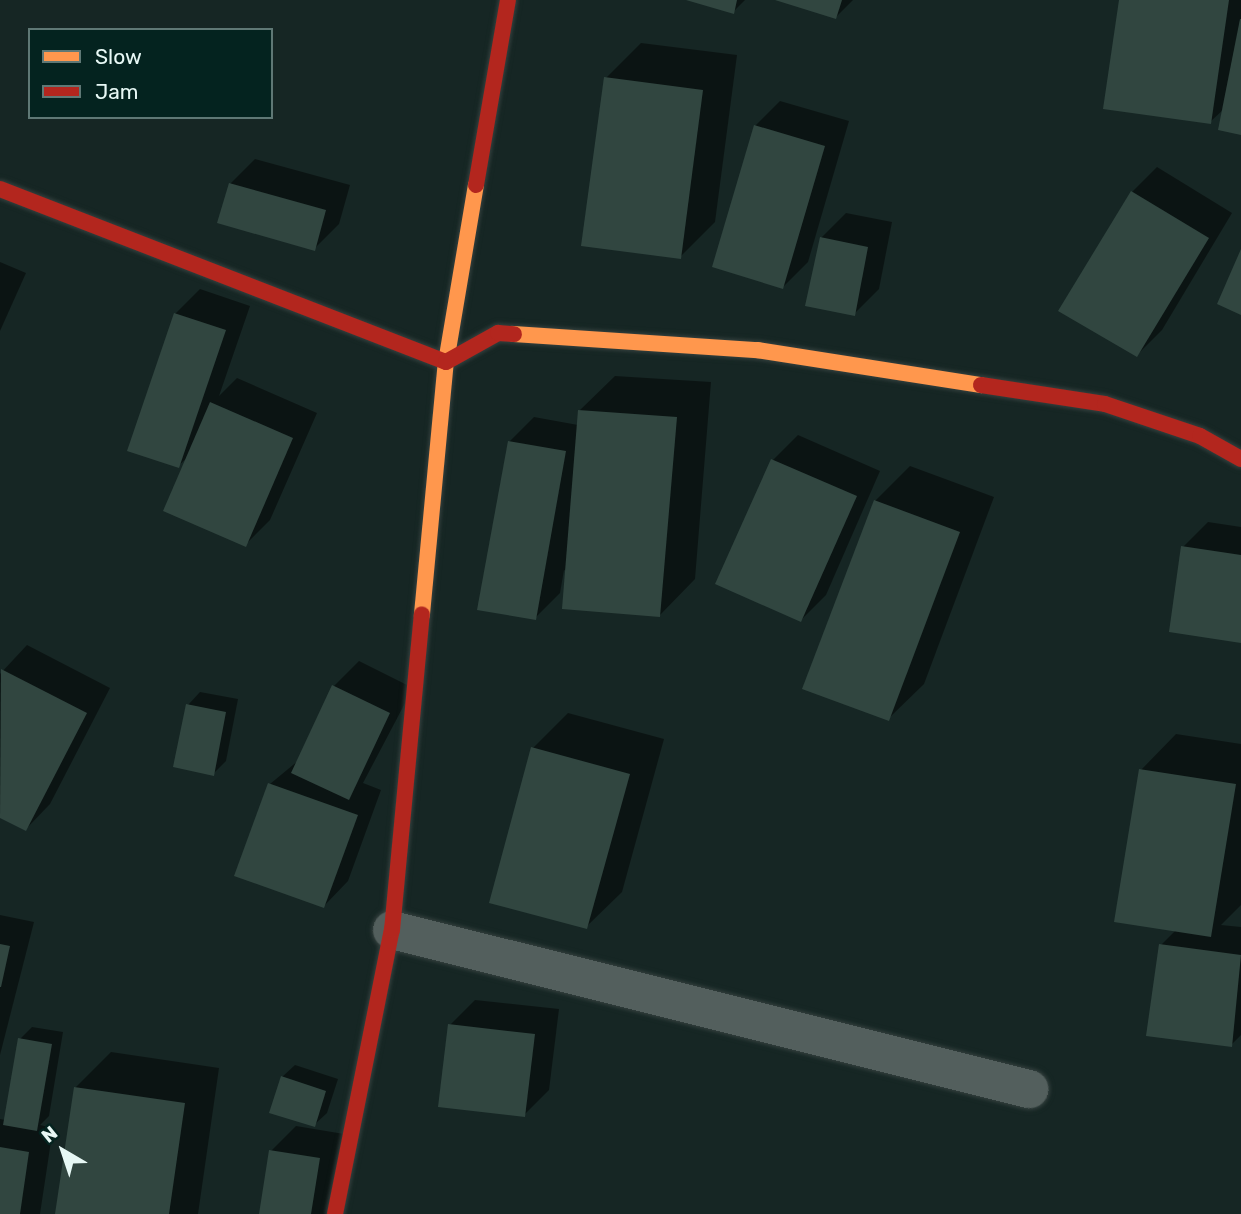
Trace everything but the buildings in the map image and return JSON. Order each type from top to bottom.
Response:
[{"type":"street","points":[[335,1214],[391,930],[446,362],[508,0]]},
{"type":"street","points":[[0,189],[446,362]]},
{"type":"street","points":[[446,362],[498,333],[757,350],[1105,404],[1200,436],[1241,459]]},
{"type":"street","points":[[391,930],[1029,1089]]},
{"type":"traffic: slow","points":[[422,614],[446,362],[476,185]]},
{"type":"traffic: slow","points":[[514,334],[757,350],[981,385]]},
{"type":"traffic: jam","points":[[476,185],[508,0]]},
{"type":"traffic: jam","points":[[0,189],[446,362],[498,333],[514,334]]},
{"type":"traffic: jam","points":[[981,385],[1105,404],[1200,436],[1241,459]]},
{"type":"traffic: jam","points":[[335,1214],[392,930],[422,614]]}]
